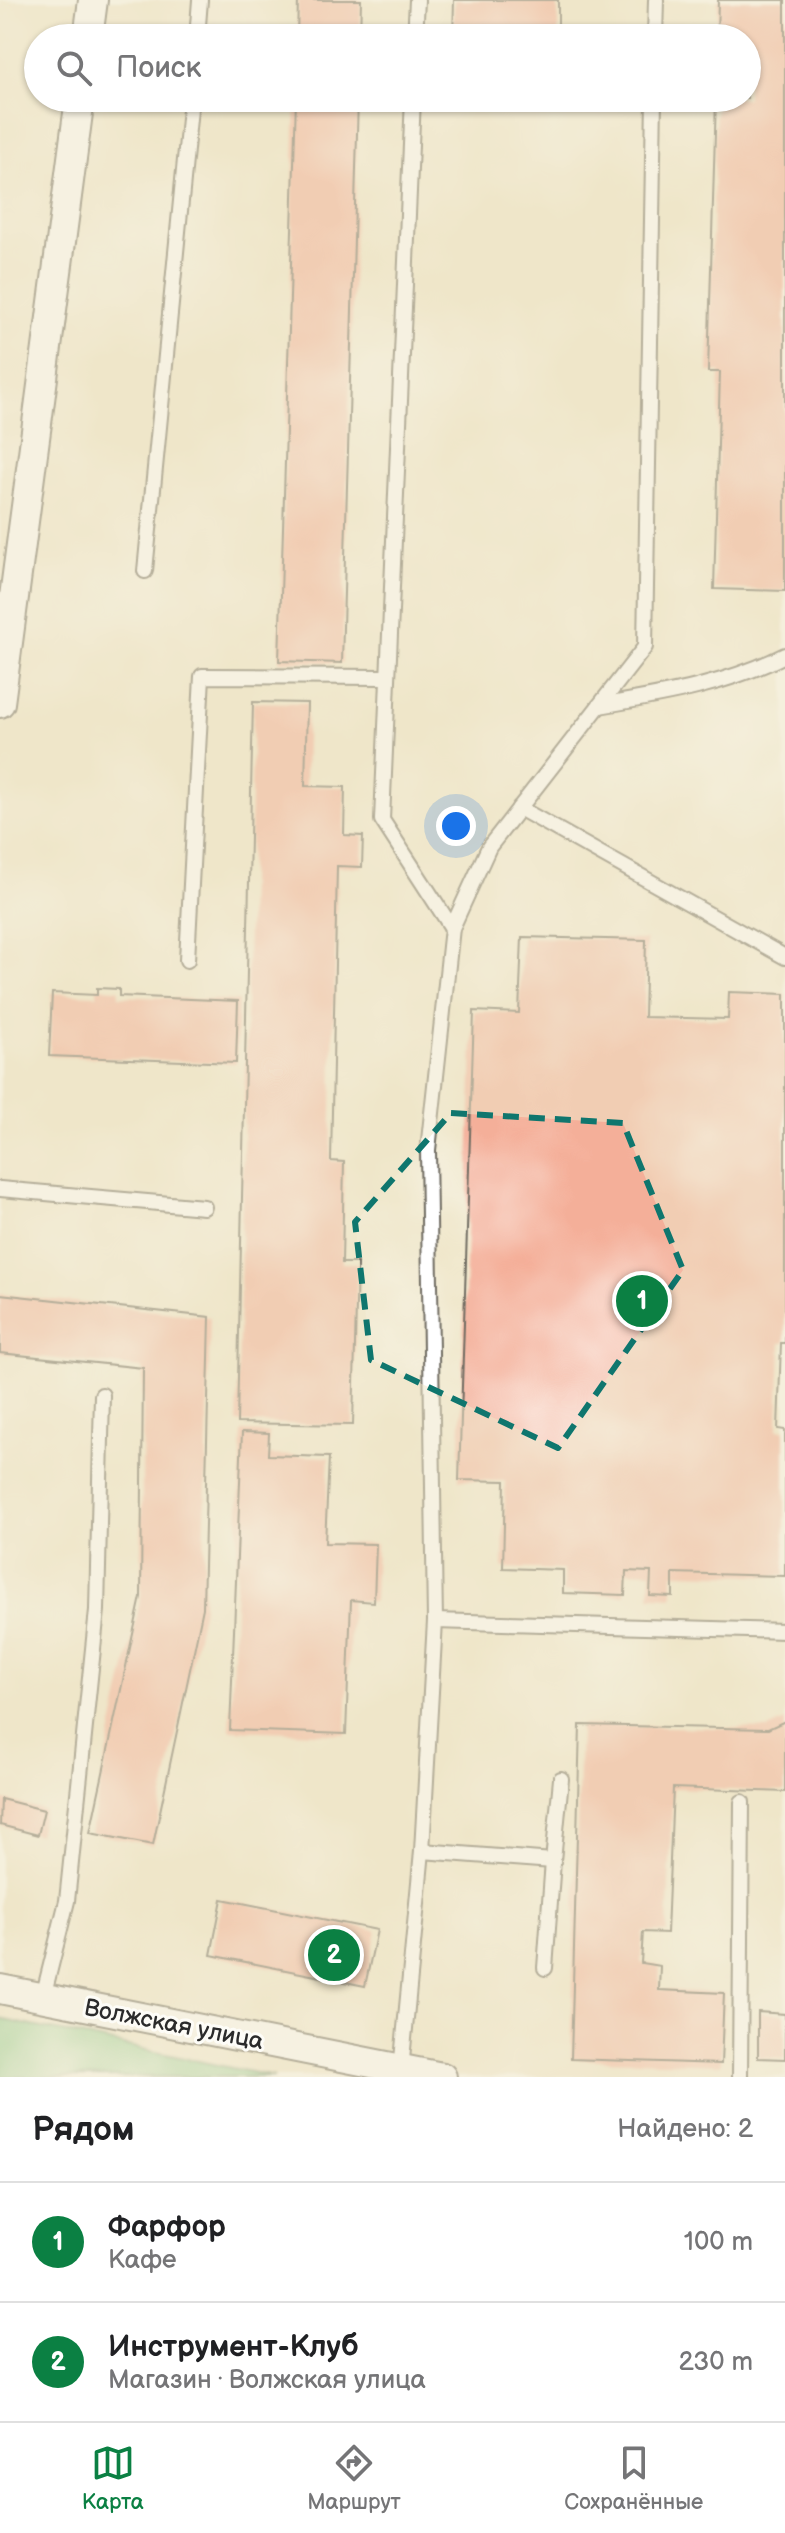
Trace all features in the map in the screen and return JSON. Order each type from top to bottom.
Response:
[{"type":"street","points":[[90,24],[93,0]]},
{"type":"street","points":[[0,703],[78,112]]},
{"type":"street","name":"Волжская улица","points":[[0,1989],[442,2077]]},
{"type":"lane","points":[[198,24],[200,0]]},
{"type":"lane","points":[[416,24],[417,0]]},
{"type":"lane","points":[[655,24],[656,0]]},
{"type":"lane","points":[[145,571],[190,112]]},
{"type":"lane","points":[[412,112],[382,820],[452,928]]},
{"type":"lane","points":[[401,2070],[422,1851],[435,1621],[428,1150],[452,928],[489,847],[645,647],[654,112]]},
{"type":"lane","points":[[599,706],[687,691],[754,671],[785,655]]},
{"type":"lane","points":[[187,960],[202,676],[388,677]]},
{"type":"lane","points":[[519,808],[785,957]]},
{"type":"lane","points":[[0,1189],[204,1207]]},
{"type":"lane","points":[[43,1997],[67,1901],[97,1610],[102,1395]]},
{"type":"lane","points":[[435,1621],[785,1631]]},
{"type":"lane","points":[[545,1968],[561,1779]]},
{"type":"lane","points":[[740,2077],[742,1802]]},
{"type":"lane","points":[[422,1851],[553,1861]]},
{"type":"highlighted area","points":[[451,1113],[623,1123],[683,1270],[558,1448],[371,1360],[355,1222]]},
{"type":"green space","points":[[0,2019],[274,2077],[0,2077]]},
{"type":"building","points":[[298,0],[361,0],[360,24],[297,24]]},
{"type":"building","points":[[454,0],[558,0],[558,24],[453,24]]},
{"type":"building","points":[[718,0],[785,0],[785,591],[714,589],[720,372],[708,372],[716,112],[761,112],[761,24],[717,24]]},
{"type":"building","points":[[296,112],[358,112],[342,663],[279,661]]},
{"type":"building","points":[[253,702],[307,703],[305,786],[345,787],[344,835],[363,836],[362,867],[337,866],[331,1161],[344,1162],[342,1263],[357,1263],[353,1425],[237,1423]]},
{"type":"building","points":[[522,937],[646,940],[644,1017],[728,1019],[729,992],[785,994],[785,1343],[781,1343],[778,1429],[785,1430],[785,1576],[673,1573],[673,1597],[650,1596],[651,1572],[626,1571],[625,1595],[563,1593],[563,1570],[503,1568],[505,1481],[459,1480],[474,1011],[519,1013]]},
{"type":"building","points":[[97,988],[119,989],[119,996],[238,1001],[236,1063],[49,1056],[52,993],[97,995]]},
{"type":"building","points":[[0,1294],[210,1317],[203,1608],[153,1845],[90,1833],[141,1597],[143,1368],[0,1353]]},
{"type":"building","points":[[242,1432],[269,1433],[268,1455],[329,1457],[325,1543],[376,1544],[374,1602],[351,1600],[346,1734],[230,1730]]},
{"type":"building","points":[[785,1721],[785,1792],[673,1788],[667,1933],[643,1932],[641,1963],[660,1966],[659,1990],[724,1993],[721,2064],[571,2059],[580,1725],[768,1729]]},
{"type":"building","points":[[1,1799],[44,1810],[38,1835],[0,1825]]},
{"type":"building","points":[[222,1899],[377,1930],[365,1986],[211,1955]]},
{"type":"building","points":[[758,2012],[785,2014],[785,2059],[758,2058]]},
{"type":"place","name":"Фарфор","points":[[642,1301]]},
{"type":"place","name":"Инструмент-Клуб","points":[[334,1955]]}]
